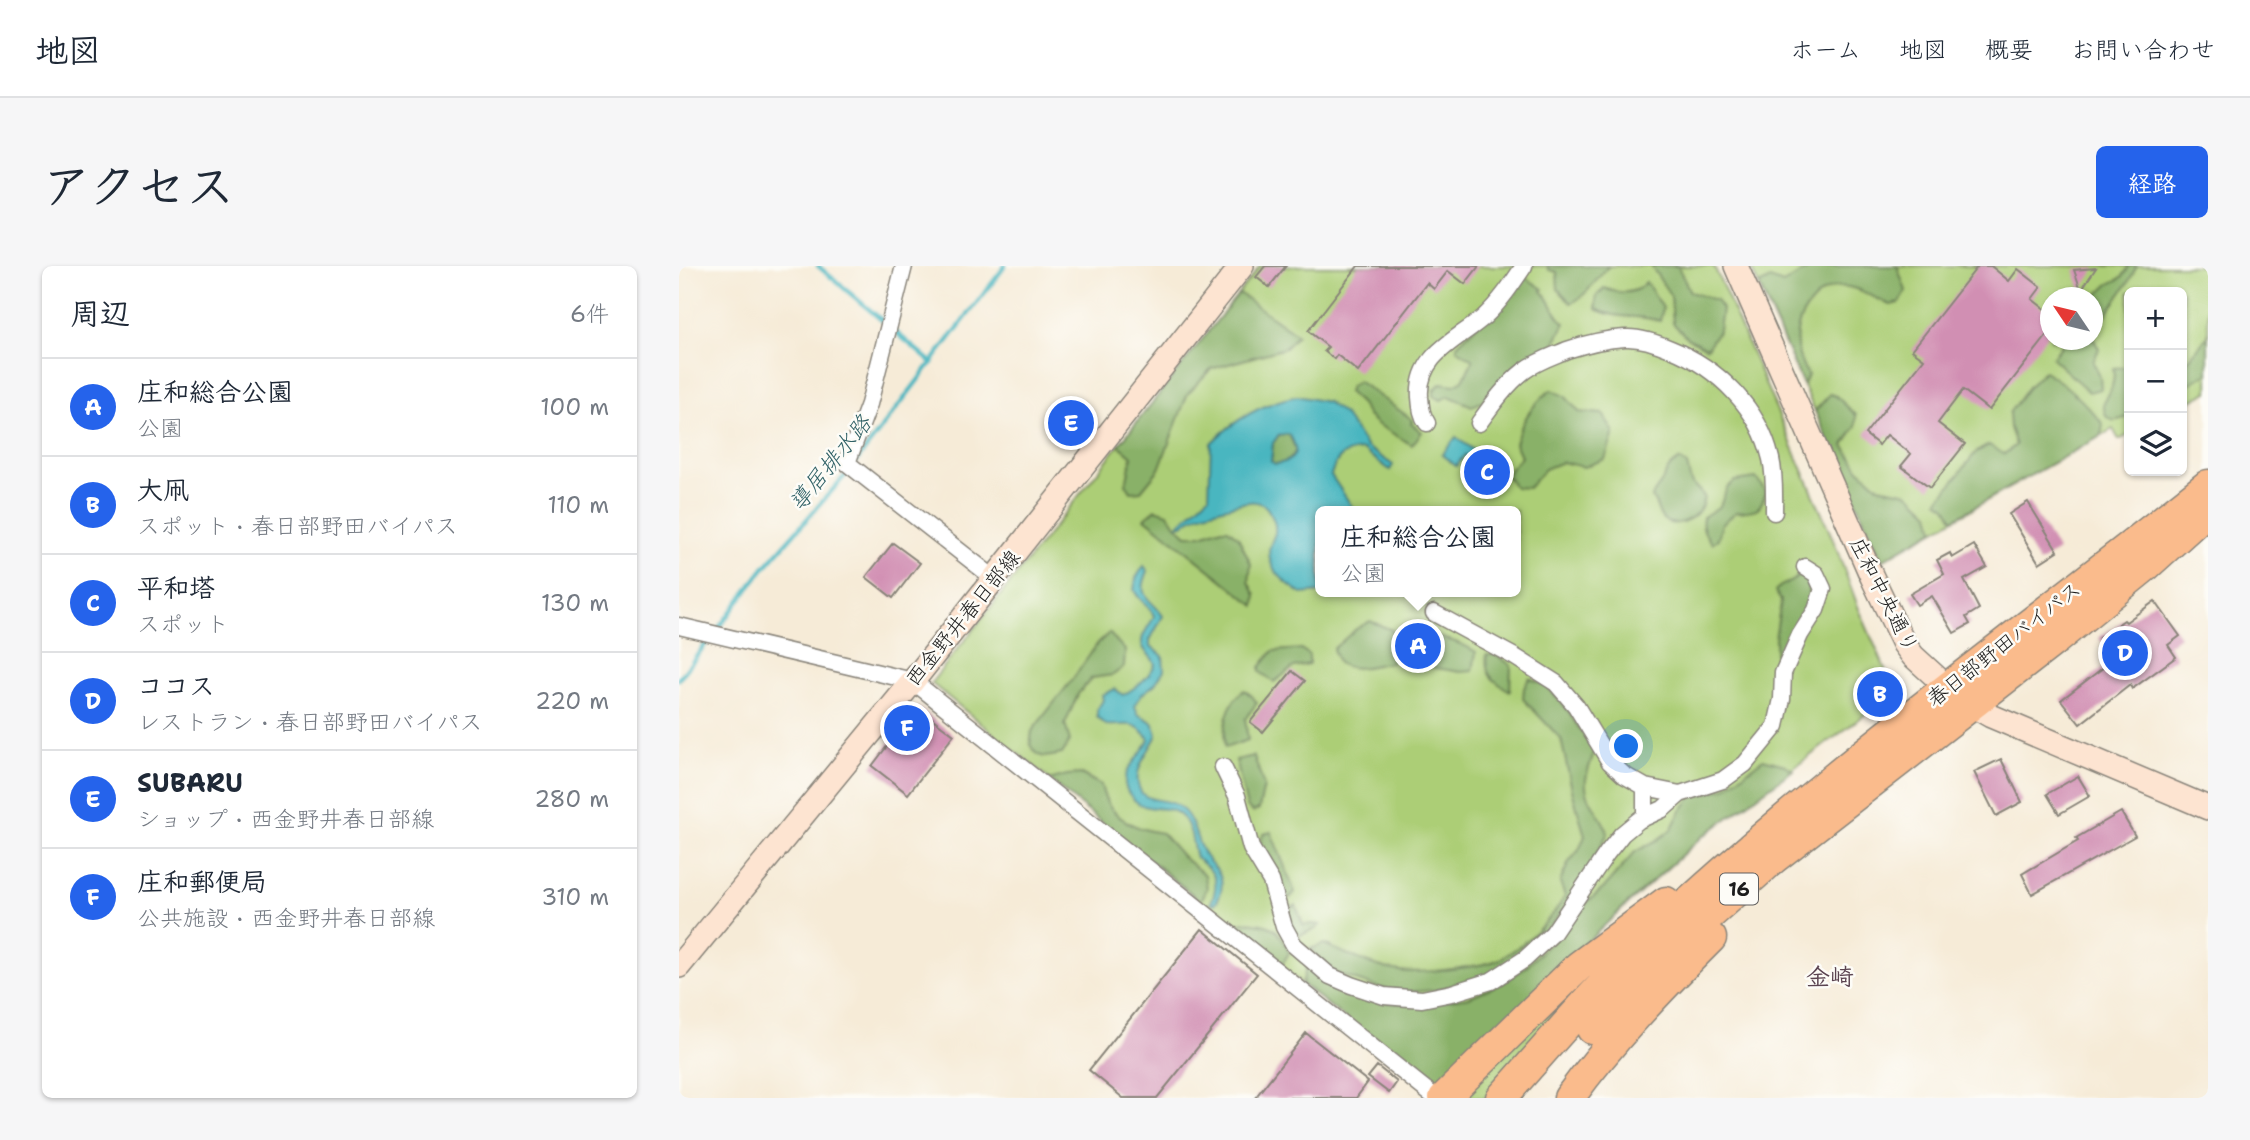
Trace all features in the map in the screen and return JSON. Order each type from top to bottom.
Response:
[{"type":"highway","name":"春日部野田バイパス","points":[[1500,1098],[1624,963],[1715,879],[1947,687],[2208,485]]},
{"type":"highway","name":"春日部野田バイパス","points":[[1527,1098],[1641,976],[1773,859],[2146,566],[2208,510]]},
{"type":"highway","name":"16","points":[[1569,1098],[1660,989],[1754,895],[1867,797],[1887,772]]},
{"type":"highway","name":"16","points":[[1444,1098],[1579,966],[1688,886],[1715,879]]},
{"type":"main road","name":"西金野井春日部線","points":[[679,965],[913,681],[1242,266]]},
{"type":"main road","name":"庄和中央通り","points":[[1736,266],[1872,577],[1913,656],[1947,687],[1972,705],[2208,808]]},
{"type":"street","points":[[904,266],[869,404],[847,463],[995,579]]},
{"type":"street","points":[[1427,422],[1422,415],[1420,390],[1424,373],[1432,359],[1448,342],[1499,302],[1524,266]]},
{"type":"street","points":[[1479,423],[1495,400],[1524,371],[1549,357],[1583,345],[1627,338],[1657,343],[1692,357],[1742,399],[1759,428],[1771,458],[1774,512]]},
{"type":"street","points":[[1223,767],[1237,796],[1251,848],[1271,881],[1284,927],[1294,944],[1330,976],[1384,996],[1422,999],[1491,981],[1525,959],[1553,933],[1622,834],[1639,820],[1663,809],[1679,794],[1723,780],[1745,764],[1776,726],[1782,699],[1783,673],[1800,635],[1816,610],[1822,589],[1816,573],[1805,567]]},
{"type":"street","points":[[1434,613],[1515,657],[1556,683],[1576,706],[1610,762],[1624,775],[1645,787],[1679,794]]},
{"type":"street","points":[[679,626],[913,681],[1436,1098]]},
{"type":"street","points":[[1645,787],[1645,817]]},
{"type":"green space","points":[[1260,266],[1714,266],[1832,537],[1895,692],[1702,837],[1578,949],[1497,1028],[1318,997],[931,683]]},
{"type":"green space","points":[[1547,266],[1609,266],[1586,292],[1571,303],[1558,289],[1557,272],[1549,270]]},
{"type":"green space","points":[[1651,266],[1678,266],[1690,292],[1716,300],[1722,309],[1719,330],[1707,348],[1687,338],[1673,323],[1671,296]]},
{"type":"green space","points":[[1750,266],[2208,266],[2208,392],[2187,403],[2187,287],[2124,287],[2124,438],[2119,440],[2113,429],[1882,560]]},
{"type":"green space","points":[[1813,266],[1897,266],[1906,291],[1899,303],[1891,305],[1857,290],[1843,287],[1828,289],[1818,296],[1806,309],[1798,327],[1799,356],[1808,375],[1803,385],[1759,285],[1770,279],[1783,284]]},
{"type":"green space","points":[[2129,266],[2137,266],[2103,319],[2103,289],[2126,272]]},
{"type":"green space","points":[[1525,277],[1543,289],[1565,323],[1554,344],[1535,352],[1516,365],[1482,402],[1472,406],[1449,396],[1441,400],[1434,396],[1434,390],[1441,383],[1454,385],[1463,380],[1473,360],[1458,350],[1457,345]]},
{"type":"green space","points":[[1646,282],[1663,308],[1660,321],[1611,315],[1596,309],[1596,297],[1604,288],[1627,292]]},
{"type":"green space","points":[[1239,293],[1297,335],[1285,348],[1211,369],[1188,393],[1159,469],[1141,491],[1131,492],[1126,484],[1132,456],[1119,445]]},
{"type":"green space","points":[[2208,336],[2208,373],[2187,385],[2187,361]]},
{"type":"green space","points":[[2058,350],[2099,350],[2093,362],[2100,377],[2101,389],[2089,392],[2052,358]]},
{"type":"green space","points":[[2124,367],[2124,418],[2114,421],[2106,416],[2103,405],[2113,382],[2113,368]]},
{"type":"green space","points":[[2044,371],[2068,388],[2096,416],[2103,424],[2101,436],[1953,519],[1946,507],[1938,501],[1976,452],[1989,445],[2004,454],[2016,445],[2010,428],[2009,413]]},
{"type":"green space","points":[[1358,381],[1413,420],[1411,424],[1422,432],[1412,445],[1368,416],[1361,404],[1348,392]]},
{"type":"green space","points":[[1551,390],[1565,396],[1579,412],[1603,414],[1614,433],[1605,459],[1584,467],[1562,462],[1545,469],[1528,488],[1515,487],[1506,476],[1521,456],[1515,443],[1524,420]]},
{"type":"green space","points":[[1830,394],[1836,396],[1856,415],[1856,426],[1844,445],[1858,468],[1879,487],[1909,493],[1930,513],[1934,530],[1882,560],[1815,411]]},
{"type":"green space","points":[[1289,434],[1296,450],[1292,457],[1283,463],[1271,462],[1273,443],[1278,436]]},
{"type":"green space","points":[[1679,460],[1687,465],[1691,482],[1704,496],[1698,512],[1683,522],[1672,523],[1662,518],[1652,498],[1668,470]]},
{"type":"green space","points":[[1756,478],[1766,491],[1762,503],[1756,509],[1736,512],[1722,524],[1718,539],[1712,543],[1704,531],[1703,517],[1720,506],[1727,488],[1735,481]]},
{"type":"green space","points":[[1156,509],[1168,513],[1187,535],[1202,535],[1218,529],[1228,529],[1238,537],[1251,564],[1249,582],[1256,595],[1255,606],[1145,518]]},
{"type":"green space","points":[[1798,576],[1805,578],[1809,600],[1803,621],[1780,661],[1775,657],[1775,638],[1781,601],[1775,591]]},
{"type":"green space","points":[[1370,621],[1392,630],[1394,643],[1391,663],[1358,668],[1338,663],[1333,649]]},
{"type":"green space","points":[[1109,633],[1125,650],[1124,667],[1113,675],[1092,678],[1078,694],[1065,724],[1070,741],[1062,754],[1040,756],[1030,745],[1032,731],[1098,643]]},
{"type":"green space","points":[[1420,634],[1449,640],[1476,652],[1473,671],[1460,672],[1406,663],[1404,650],[1412,638]]},
{"type":"green space","points":[[1301,649],[1309,655],[1309,664],[1294,667],[1274,682],[1260,672],[1260,667],[1273,651]]},
{"type":"green space","points":[[1487,655],[1496,655],[1511,665],[1510,691],[1488,673]]},
{"type":"green space","points":[[1529,678],[1547,686],[1563,704],[1594,751],[1587,776],[1587,793],[1608,833],[1572,899],[1536,943],[1494,973],[1436,990],[1408,992],[1380,988],[1335,973],[1310,949],[1324,944],[1371,964],[1409,972],[1492,962],[1509,954],[1528,939],[1560,905],[1565,896],[1560,882],[1585,836],[1561,739],[1523,699]]},
{"type":"green space","points":[[1244,690],[1257,703],[1245,719],[1248,740],[1225,748],[1227,716],[1233,702]]},
{"type":"green space","points":[[1254,756],[1264,786],[1259,809],[1253,812],[1247,807],[1236,760]]},
{"type":"green space","points":[[1763,759],[1793,770],[1702,837],[1629,902],[1434,1089],[1302,984],[1306,968],[1313,968],[1358,996],[1391,1003],[1422,1004],[1469,997],[1504,982],[1524,968],[1564,930],[1635,852],[1671,830],[1692,797],[1725,788]]},
{"type":"green space","points":[[1081,774],[1101,785],[1104,796],[1115,813],[1141,828],[1162,833],[1184,858],[1205,875],[1207,888],[1201,901],[1049,780]]},
{"type":"green space","points":[[1271,832],[1295,892],[1290,898],[1285,896],[1259,846],[1263,834]]},
{"type":"green space","points":[[1686,891],[1518,1061],[1485,1098],[1459,1098],[1478,1074]]},
{"type":"green space","points":[[1296,905],[1303,925],[1320,925],[1316,929],[1298,936],[1290,930],[1285,910]]},
{"type":"green space","points":[[1244,922],[1267,925],[1278,932],[1289,953],[1281,966],[1232,926]]},
{"type":"water","points":[[1297,396],[1327,402],[1344,415],[1367,447],[1393,465],[1390,470],[1363,450],[1342,456],[1335,464],[1331,475],[1352,506],[1315,506],[1315,593],[1302,594],[1275,570],[1269,552],[1275,525],[1262,504],[1251,502],[1203,513],[1183,525],[1178,525],[1209,496],[1211,443],[1230,426],[1273,403]],"holes":[[[1289,434],[1295,446],[1294,455],[1287,461],[1275,464],[1271,461],[1273,443],[1278,436]]]},
{"type":"water","points":[[1456,437],[1478,454],[1473,460],[1465,455],[1456,466],[1442,455]]},
{"type":"water","points":[[1144,566],[1148,571],[1144,592],[1163,616],[1150,645],[1163,656],[1164,670],[1155,684],[1141,695],[1135,706],[1138,714],[1153,724],[1157,735],[1139,768],[1138,783],[1140,790],[1147,797],[1178,806],[1189,817],[1202,851],[1217,870],[1222,882],[1215,904],[1211,903],[1215,888],[1214,877],[1196,858],[1190,832],[1183,818],[1171,810],[1143,806],[1134,800],[1125,786],[1131,765],[1149,739],[1139,728],[1106,725],[1097,717],[1102,695],[1115,689],[1123,695],[1141,682],[1155,665],[1142,643],[1143,635],[1154,616],[1134,590],[1136,578]]},
{"type":"building","points":[[1265,266],[1286,266],[1269,287],[1256,277]]},
{"type":"building","points":[[1358,266],[1479,266],[1465,284],[1448,271],[1434,289],[1427,283],[1358,372],[1337,355],[1334,359],[1324,351],[1328,347],[1308,331]]},
{"type":"building","points":[[1978,266],[1991,266],[2009,281],[2018,269],[2041,287],[2032,299],[2040,305],[2040,345],[1989,410],[1963,390],[1938,423],[1965,444],[1930,488],[1901,466],[1911,454],[1887,435],[1879,445],[1865,434],[1924,359],[1912,350]]},
{"type":"building","points":[[2096,268],[2083,287],[2080,287],[2074,270]]},
{"type":"building","points":[[2028,502],[2058,551],[2039,563],[2009,514]]},
{"type":"building","points":[[893,543],[920,563],[893,598],[866,577]]},
{"type":"building","points":[[1974,545],[1987,567],[1964,580],[1979,609],[1966,617],[1970,624],[1954,633],[1932,596],[1917,605],[1910,594],[1944,574],[1937,560],[1950,553],[1952,558]]},
{"type":"building","points":[[2155,601],[2180,636],[2168,645],[2176,657],[2132,689],[2130,685],[2080,724],[2061,700],[2109,663],[2101,653],[2107,648],[2099,638]]},
{"type":"building","points":[[1292,671],[1305,681],[1263,732],[1250,722]]},
{"type":"building","points":[[917,707],[954,735],[908,794],[872,766]]},
{"type":"building","points":[[2001,759],[2022,802],[1996,816],[1974,772]]},
{"type":"building","points":[[2078,776],[2090,796],[2059,814],[2047,794]]},
{"type":"building","points":[[2121,812],[2135,836],[2032,894],[2022,874]]},
{"type":"building","points":[[1202,929],[1257,974],[1157,1098],[1123,1098],[1089,1070]]},
{"type":"building","points":[[1306,1033],[1368,1082],[1356,1098],[1255,1098]]},
{"type":"building","points":[[1377,1066],[1397,1082],[1389,1093],[1368,1077]]},
{"type":"waterway","points":[[818,266],[884,322]]},
{"type":"waterway","name":"導居排水路","points":[[855,463],[1005,266]]},
{"type":"waterway","points":[[891,328],[932,363]]},
{"type":"waterway","name":"導居排水路","points":[[717,630],[764,568],[850,470]]},
{"type":"waterway","name":"導居排水路","points":[[679,679],[711,637]]},
{"type":"place","name":"SUBARU","points":[[1071,423]]},
{"type":"place","name":"平和塔","points":[[1487,472]]},
{"type":"place","name":"庄和総合公園","points":[[1418,646]]},
{"type":"place","name":"ココス","points":[[2125,653]]},
{"type":"place","name":"大凧","points":[[1880,694]]},
{"type":"place","name":"庄和郵便局","points":[[907,728]]},
{"type":"district","name":"金崎","points":[[1830,977]]}]
